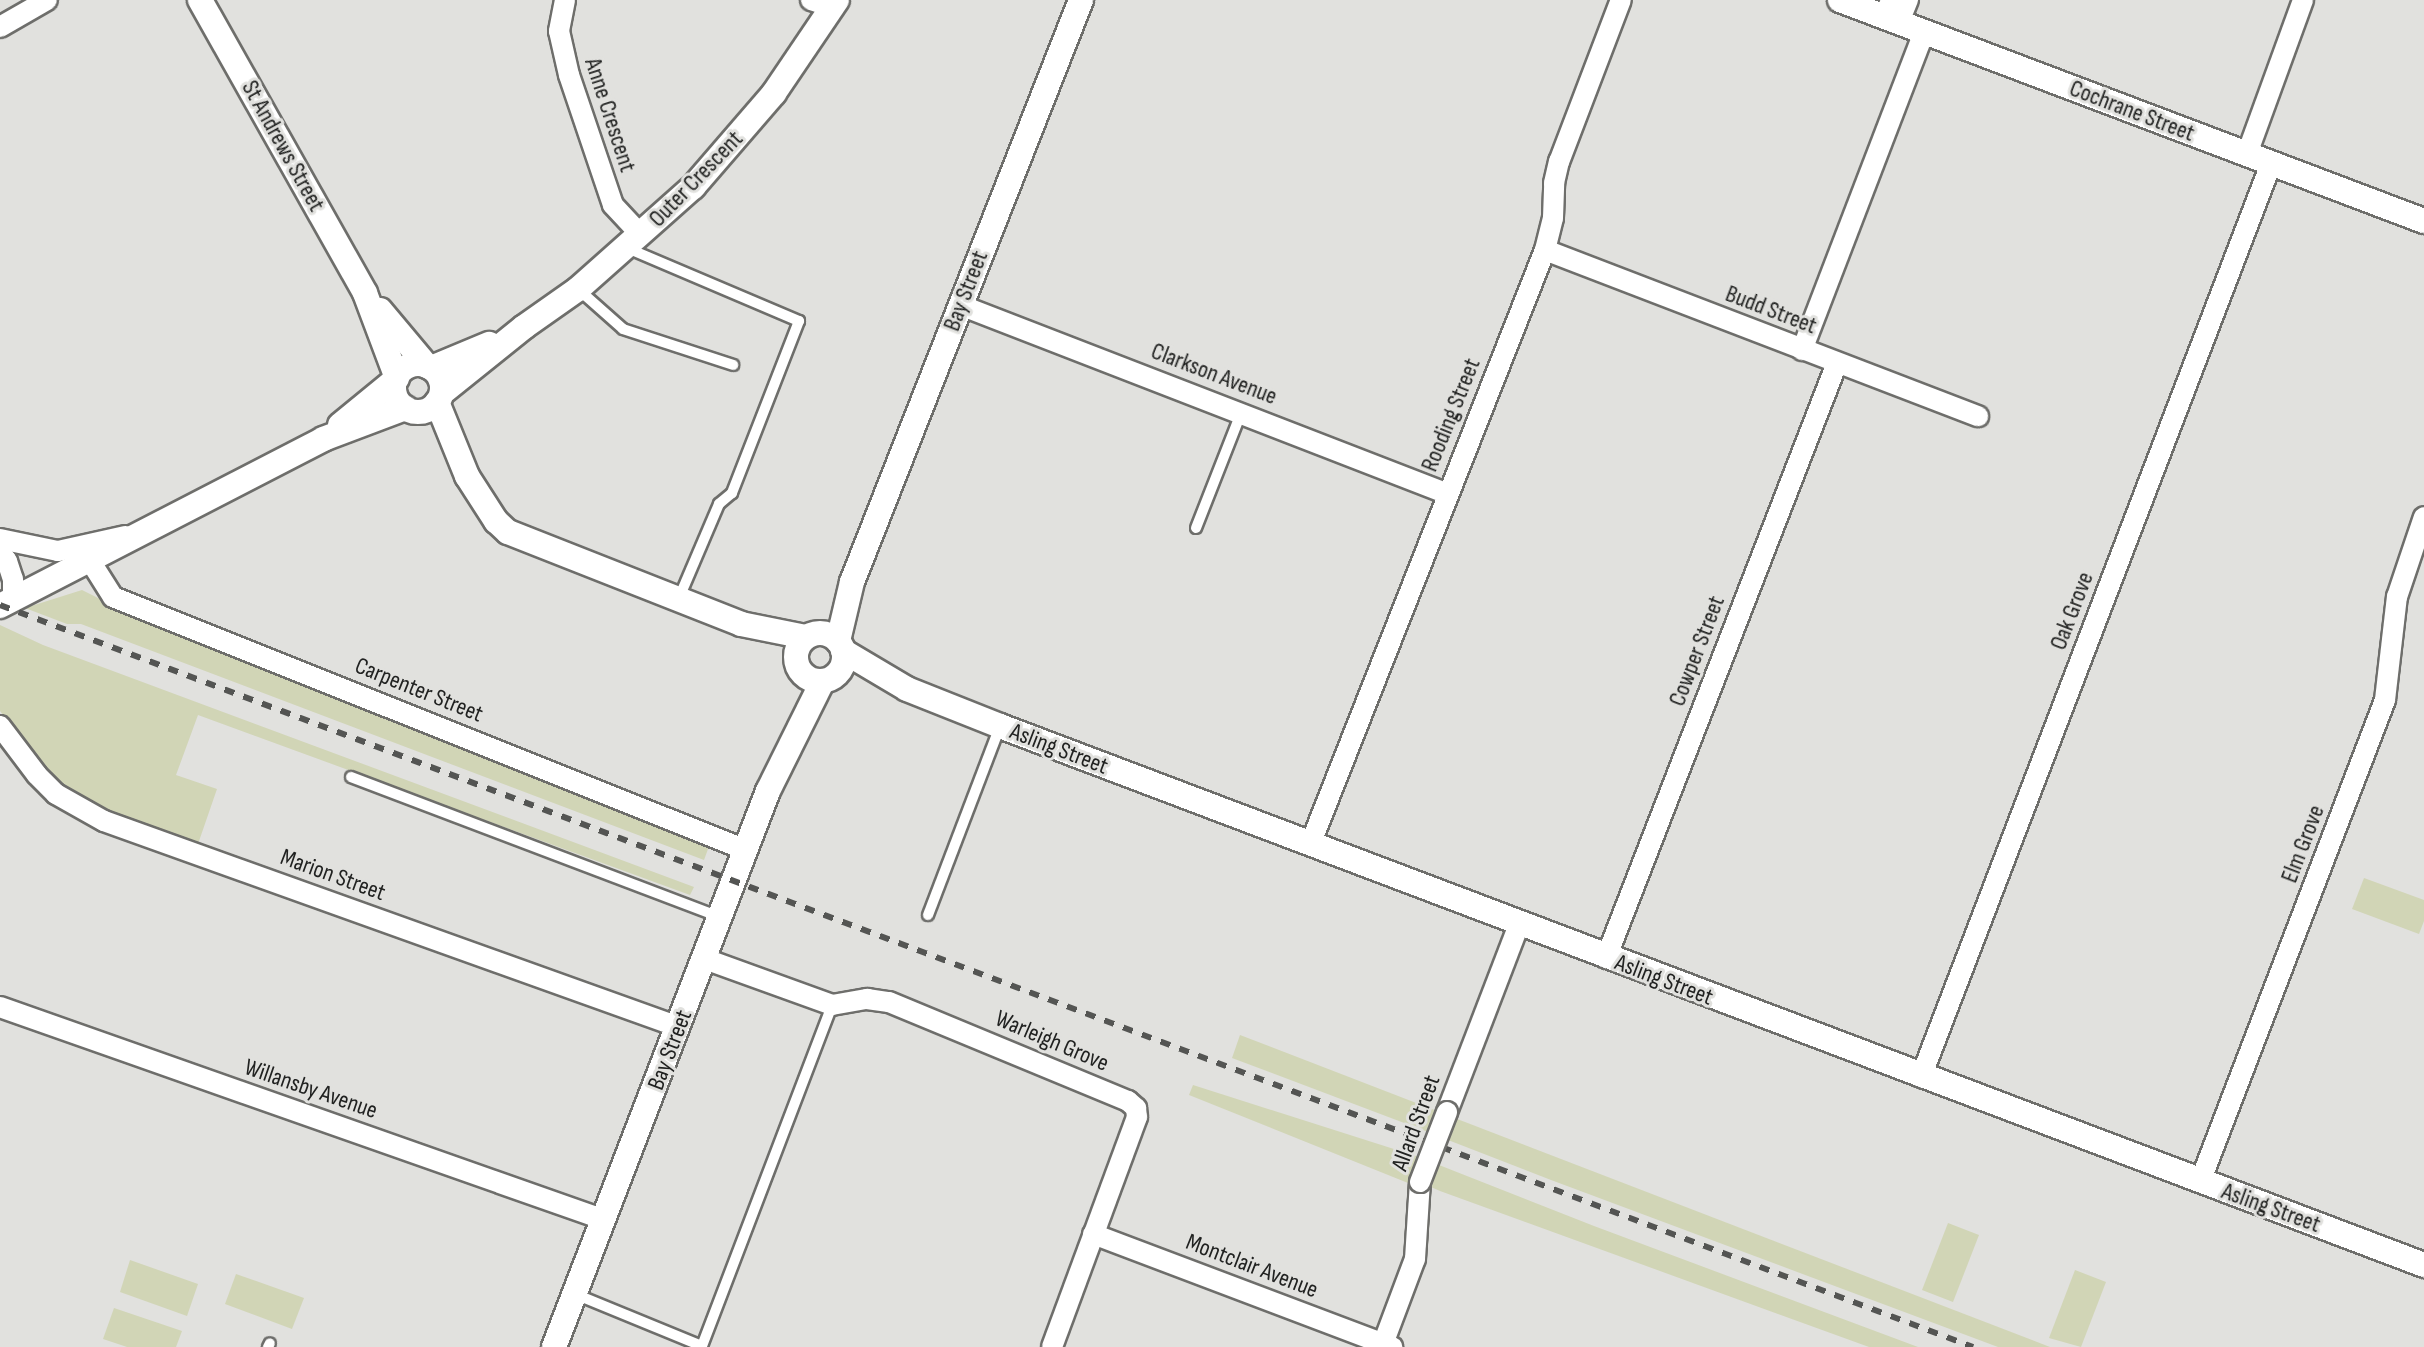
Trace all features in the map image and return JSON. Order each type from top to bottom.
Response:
[{"type":"street","points":[[0,27],[47,0]]},
{"type":"street","name":"St Andrews Street","points":[[200,0],[365,293],[393,360],[396,379]]},
{"type":"street","name":"Anne Crescent","points":[[565,0],[559,31],[569,75],[613,205],[634,242]]},
{"type":"street","name":"Bay Street","points":[[554,1347],[821,657],[1081,0]]},
{"type":"street","name":"Rooding Street","points":[[1310,845],[1545,250],[1559,162],[1621,0]]},
{"type":"street","name":"Cochrane Street","points":[[1840,0],[1896,10],[1924,32],[2424,221]]},
{"type":"street","points":[[2247,154],[2303,0]]},
{"type":"street","name":"Outer Crescent","points":[[440,398],[524,327],[578,289],[634,242],[735,141],[774,93],[827,2]]},
{"type":"street","points":[[1802,350],[1924,32]]},
{"type":"street","name":"Oak Grove","points":[[1921,1077],[2271,164]]},
{"type":"street","name":"Budd Street","points":[[1545,250],[1978,416]]},
{"type":"street","name":"St Andrews Street","points":[[365,293],[429,367]]},
{"type":"street","name":"Clarkson Avenue","points":[[960,305],[1448,494]]},
{"type":"street","name":"Outer Crescent","points":[[429,367],[524,327]]},
{"type":"street","name":"Cowper Street","points":[[1606,958],[1837,363]]},
{"type":"street","points":[[323,439],[396,379],[406,367],[429,367],[441,379],[440,398],[467,476]]},
{"type":"street","points":[[396,379],[396,396],[467,476],[496,521],[508,532],[821,657]]},
{"type":"street","points":[[7,603],[323,439],[408,410],[426,411],[440,398]]},
{"type":"street","name":"Elm Grove","points":[[2200,1182],[2385,700],[2397,597],[2424,517]]},
{"type":"street","points":[[0,539],[58,551],[138,534]]},
{"type":"street","points":[[0,552],[7,561],[13,579],[7,603]]},
{"type":"street","name":"Carpenter Street","points":[[89,559],[113,597],[746,850]]},
{"type":"street","name":"Asling Street","points":[[821,657],[1606,958],[2424,1265]]},
{"type":"street","name":"Marion Street","points":[[0,726],[56,794],[104,821],[679,1027]]},
{"type":"street","name":"Allard Street","points":[[1388,1345],[1415,1259],[1420,1182],[1519,924]]},
{"type":"street","name":"Warleigh Grove","points":[[705,959],[832,1005],[867,999],[889,1002],[1133,1104],[1137,1117],[1052,1347]]},
{"type":"street","name":"Willansby Avenue","points":[[0,1007],[605,1220]]},
{"type":"street","name":"Montclair Avenue","points":[[1093,1234],[1388,1345]]},
{"type":"lane","points":[[634,242],[799,321],[732,493],[719,504],[678,600]]},
{"type":"lane","points":[[578,289],[623,329],[733,365]]},
{"type":"lane","points":[[1196,528],[1241,413]]},
{"type":"lane","points":[[928,915],[1000,726]]},
{"type":"lane","points":[[351,777],[720,918]]},
{"type":"lane","points":[[575,1294],[702,1346],[832,1005]]},
{"type":"green space","points":[[82,590],[154,626],[345,703],[685,838],[701,837],[711,841],[704,860],[81,624],[67,624],[25,608]]},
{"type":"green space","points":[[0,625],[43,645],[694,887],[690,895],[198,715],[176,775],[217,789],[198,844],[112,814],[92,805],[50,774],[0,711]]},
{"type":"green space","points":[[2364,878],[2424,900],[2424,921],[2419,934],[2352,909]]},
{"type":"green space","points":[[1240,1035],[1437,1111],[1428,1132],[1232,1058]]},
{"type":"green space","points":[[1193,1085],[1419,1157],[1408,1183],[1189,1095]]},
{"type":"green space","points":[[1457,1119],[2050,1347],[1998,1347],[1551,1180],[1448,1140]]},
{"type":"green space","points":[[1439,1165],[1918,1347],[1869,1347],[1440,1191],[1431,1187]]},
{"type":"green space","points":[[1948,1223],[1979,1235],[1953,1302],[1922,1290]]},
{"type":"green space","points":[[130,1260],[198,1284],[187,1316],[120,1292]]},
{"type":"green space","points":[[2075,1270],[2106,1282],[2081,1347],[2049,1338]]},
{"type":"green space","points":[[236,1274],[304,1298],[292,1329],[225,1304]]},
{"type":"green space","points":[[114,1308],[182,1331],[176,1347],[127,1347],[103,1339]]},
{"type":"railway","points":[[0,605],[1973,1347]]}]
